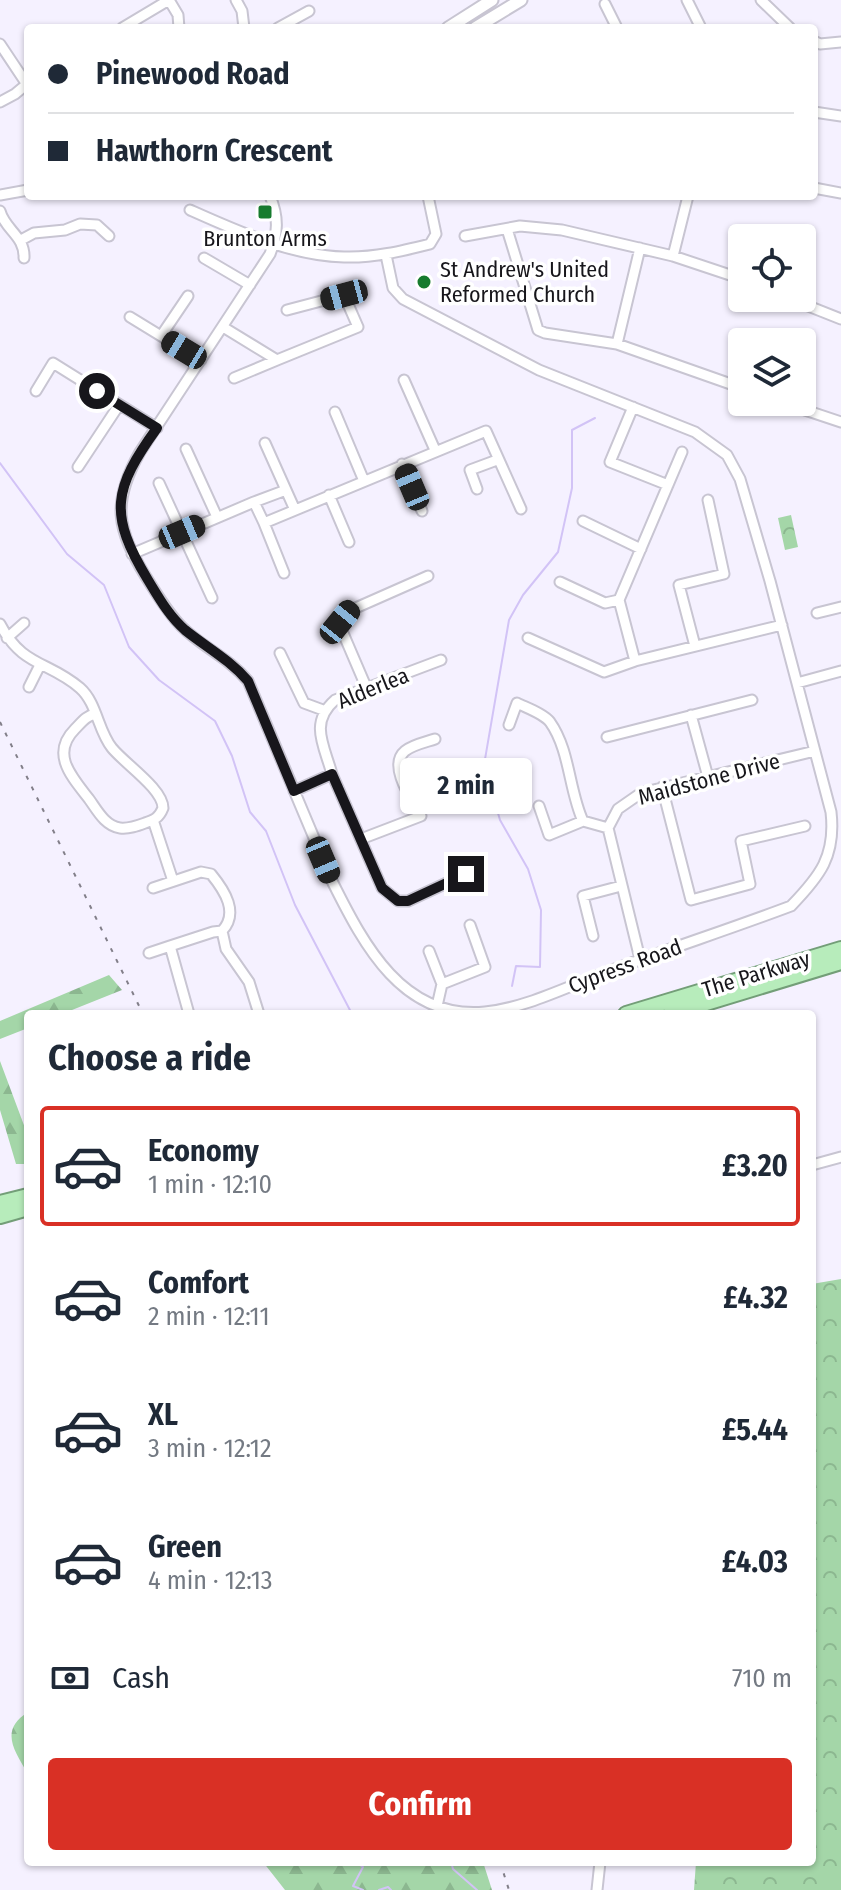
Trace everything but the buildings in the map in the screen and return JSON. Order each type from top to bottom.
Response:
[{"type":"highway","name":"The Parkway","points":[[639,1010],[841,949]]},
{"type":"highway","name":"The Parkway","points":[[683,1010],[841,962]]},
{"type":"highway","points":[[0,1203],[24,1197]]},
{"type":"highway","points":[[0,1216],[24,1209]]},
{"type":"street","points":[[129,24],[169,0],[178,15],[179,24]]},
{"type":"street","points":[[236,0],[242,11],[244,24]]},
{"type":"street","points":[[454,24],[492,0]]},
{"type":"street","points":[[482,24],[521,0]]},
{"type":"street","points":[[687,0],[699,24]]},
{"type":"street","points":[[761,0],[781,24]]},
{"type":"street","points":[[605,4],[615,24]]},
{"type":"street","points":[[285,24],[309,11]]},
{"type":"street","points":[[818,43],[841,42]]},
{"type":"street","points":[[0,44],[24,80]]},
{"type":"street","points":[[0,102],[24,87]]},
{"type":"street","points":[[818,113],[841,116]]},
{"type":"street","points":[[818,189],[841,193]]},
{"type":"street","points":[[0,195],[24,191]]},
{"type":"street","points":[[271,200],[277,219],[275,243]]},
{"type":"street","points":[[190,210],[275,243],[323,256],[386,255],[430,244],[436,234],[429,200]]},
{"type":"street","points":[[673,256],[687,200]]},
{"type":"street","points":[[0,211],[5,225],[21,240],[24,258]]},
{"type":"street","points":[[97,225],[103,215]]},
{"type":"street","points":[[21,240],[45,230],[65,230],[80,224],[97,225],[109,236]]},
{"type":"street","points":[[465,236],[534,226],[562,230],[673,256],[728,274]]},
{"type":"street","points":[[507,229],[538,330],[617,344],[728,383]]},
{"type":"street","name":"Cypress Road","points":[[275,243],[127,476],[119,516],[132,554],[164,606],[182,627],[237,668],[248,681],[333,883],[369,946],[392,980],[414,996],[452,1010]]},
{"type":"street","points":[[617,344],[640,248]]},
{"type":"street","name":"Cypress Road","points":[[386,255],[393,288],[403,299],[539,370],[695,432],[727,455],[740,479],[829,804],[832,837],[827,860],[814,882],[791,906],[566,988],[494,1010]]},
{"type":"street","points":[[204,258],[250,285]]},
{"type":"street","points":[[234,378],[358,327],[344,295],[287,310]]},
{"type":"street","points":[[161,336],[188,296]]},
{"type":"street","points":[[816,309],[841,319]]},
{"type":"street","points":[[130,317],[201,360]]},
{"type":"street","points":[[223,327],[277,360]]},
{"type":"street","points":[[36,391],[53,363],[157,428]]},
{"type":"street","points":[[404,380],[435,450]]},
{"type":"street","points":[[78,467],[119,405]]},
{"type":"street","points":[[633,407],[610,462],[668,485]]},
{"type":"street","points":[[335,412],[364,481]]},
{"type":"street","points":[[816,414],[841,422]]},
{"type":"street","points":[[264,523],[486,431],[521,509]]},
{"type":"street","points":[[265,443],[295,510]]},
{"type":"street","points":[[186,449],[217,517]]},
{"type":"street","points":[[635,661],[619,600],[682,452]]},
{"type":"street","points":[[477,489],[470,470],[497,460]]},
{"type":"street","points":[[402,464],[422,511]]},
{"type":"street","points":[[159,483],[212,598]]},
{"type":"street","points":[[132,554],[286,490]]},
{"type":"street","points":[[329,495],[349,542]]},
{"type":"street","points":[[695,646],[679,585],[724,574],[708,500]]},
{"type":"street","points":[[254,502],[284,573]]},
{"type":"street","points":[[583,521],[641,549]]},
{"type":"street","points":[[367,689],[340,622],[351,610],[428,576]]},
{"type":"street","points":[[560,582],[605,603],[619,600]]},
{"type":"street","points":[[817,613],[841,607]]},
{"type":"street","points":[[7,638],[24,623]]},
{"type":"street","points":[[0,624],[18,651],[80,688],[90,701],[113,749],[161,797],[163,808],[160,816],[128,828],[108,823],[67,771],[63,752],[66,743],[79,725],[95,714]]},
{"type":"street","points":[[528,638],[604,672],[635,661],[782,625]]},
{"type":"street","points":[[280,653],[304,703],[323,710]]},
{"type":"street","name":"Alderlea","points":[[441,660],[335,700],[323,710],[319,728],[332,774],[382,888],[398,901],[408,901],[466,874]]},
{"type":"street","points":[[29,687],[40,665]]},
{"type":"street","points":[[797,683],[841,671]]},
{"type":"street","points":[[607,737],[752,700]]},
{"type":"street","points":[[509,725],[517,703],[549,720],[583,821]]},
{"type":"street","points":[[691,715],[708,777]]},
{"type":"street","points":[[361,839],[421,816],[399,772],[399,761],[405,751],[435,739]]},
{"type":"street","name":"Maidstone Drive","points":[[608,828],[618,809],[630,799],[662,787],[815,751]]},
{"type":"street","points":[[294,791],[332,774]]},
{"type":"street","points":[[662,787],[691,900],[750,884],[741,841],[805,826]]},
{"type":"street","points":[[829,804],[841,801]]},
{"type":"street","points":[[539,806],[549,835],[583,821],[608,828],[640,959]]},
{"type":"street","points":[[153,820],[173,881]]},
{"type":"street","points":[[149,953],[222,931],[231,920],[231,911],[213,876],[201,872],[153,888]]},
{"type":"street","points":[[593,936],[583,896],[621,886]]},
{"type":"street","points":[[442,984],[485,967],[470,925]]},
{"type":"street","points":[[222,931],[226,949],[249,982],[258,1010]]},
{"type":"street","points":[[170,946],[188,1010]]},
{"type":"street","points":[[429,951],[442,984],[437,1006]]},
{"type":"street","points":[[816,1164],[841,1157]]},
{"type":"street","points":[[597,1890],[600,1866]]},
{"type":"green space","points":[[791,515],[798,547],[785,550],[778,518]]},
{"type":"green space","points":[[109,975],[122,990],[72,1010],[26,1010]]},
{"type":"green space","points":[[24,1011],[24,1030],[0,1039],[0,1021]]},
{"type":"green space","points":[[0,1061],[24,1125],[24,1164],[16,1164],[0,1110]]},
{"type":"green space","points":[[841,1279],[841,1890],[694,1890],[696,1866],[816,1866],[816,1283]]},
{"type":"green space","points":[[24,1715],[24,1767],[12,1740],[14,1726]]},
{"type":"green space","points":[[266,1866],[484,1866],[492,1890],[285,1890]]},
{"type":"waterway","points":[[512,986],[516,966],[540,967],[541,910],[528,869],[500,820],[484,765],[509,620],[523,595],[558,552],[572,488],[572,430],[595,418]]},
{"type":"waterway","points":[[0,463],[67,554],[104,585],[129,647],[159,680],[215,721],[232,756],[250,812],[266,831],[295,905],[350,1010]]},
{"type":"waterway","points":[[361,1866],[353,1886],[363,1890]]},
{"type":"waterway","points":[[452,1866],[477,1890]]},
{"type":"waterway","points":[[379,1890],[388,1887],[391,1890]]},
{"type":"railway","points":[[0,722],[141,1010]]},
{"type":"railway","points":[[501,1866],[509,1890]]},
{"type":"place","name":"Brunton Arms","points":[[265,212]]},
{"type":"place","name":"St Andrew's United Reformed Church","points":[[424,282]]},
{"type":"route","points":[[97,391],[157,428],[127,476],[122,497],[119,516],[132,554],[164,606],[182,627],[237,668],[248,681],[294,791],[332,774],[382,888],[398,901],[408,901],[466,874]]}]
